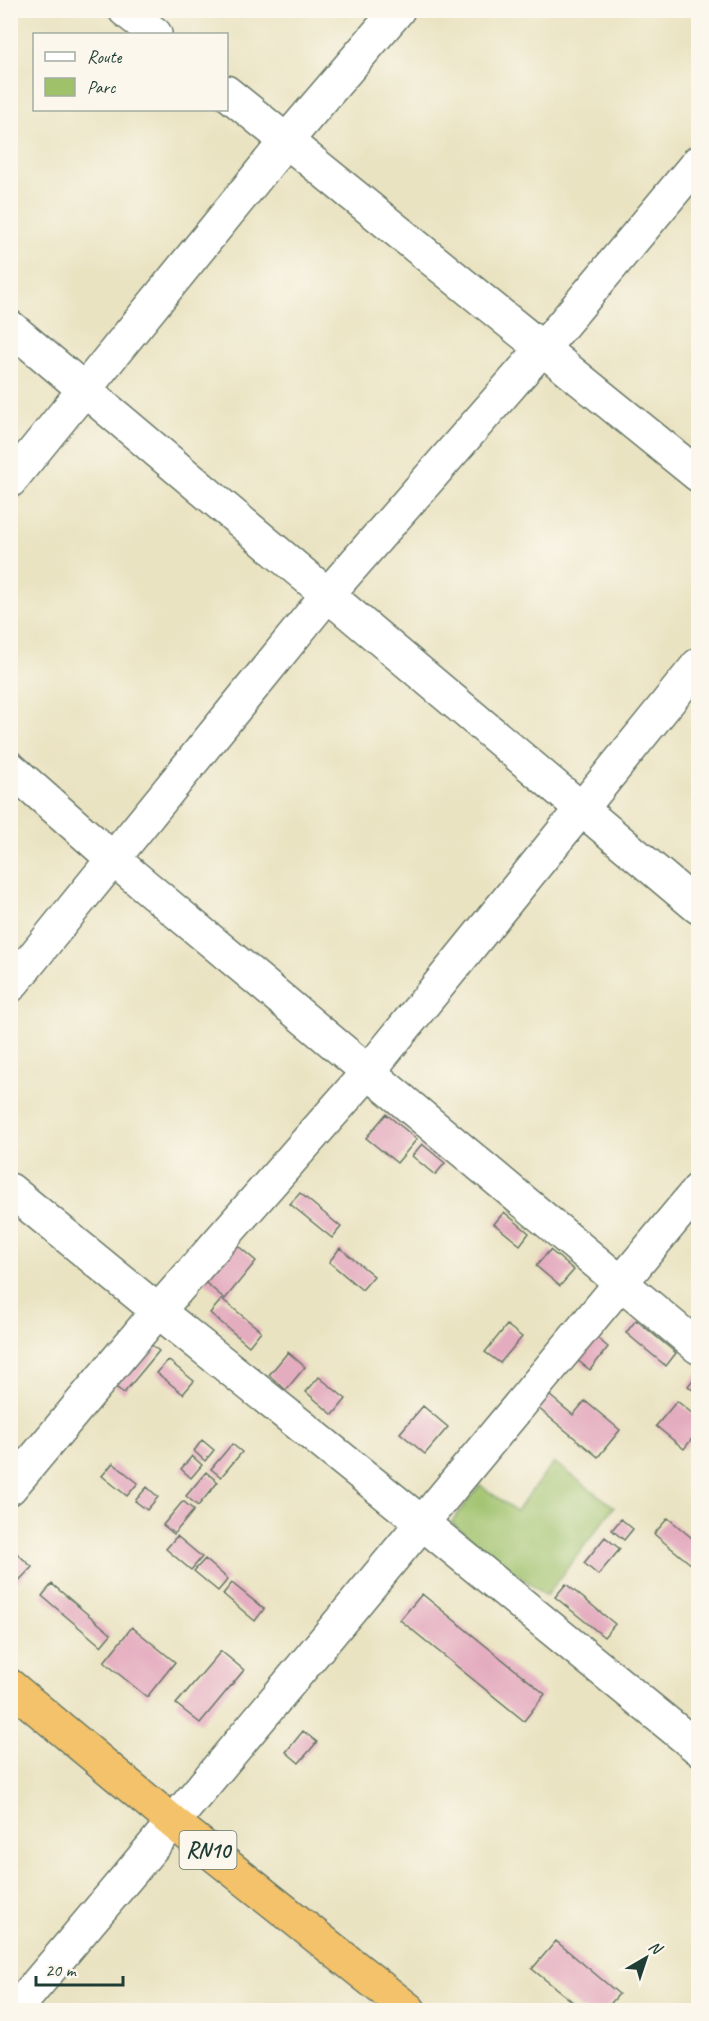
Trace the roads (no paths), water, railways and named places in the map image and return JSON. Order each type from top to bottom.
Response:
[{"type":"highway","name":"RN10","points":[[10,1686],[174,1823],[409,2010]]},
{"type":"street","points":[[125,10],[154,33]]},
{"type":"street","points":[[10,481],[287,140],[398,10]]},
{"type":"street","points":[[228,94],[699,475]]},
{"type":"street","points":[[10,986],[328,594],[696,170]]},
{"type":"street","points":[[10,327],[699,907]]},
{"type":"street","points":[[10,1488],[158,1311],[369,1071],[699,665]]},
{"type":"street","points":[[10,768],[113,859],[699,1347]]},
{"type":"street","points":[[10,1190],[421,1522],[695,1738]]},
{"type":"street","points":[[15,2010],[174,1823],[421,1522],[699,1190]]}]
